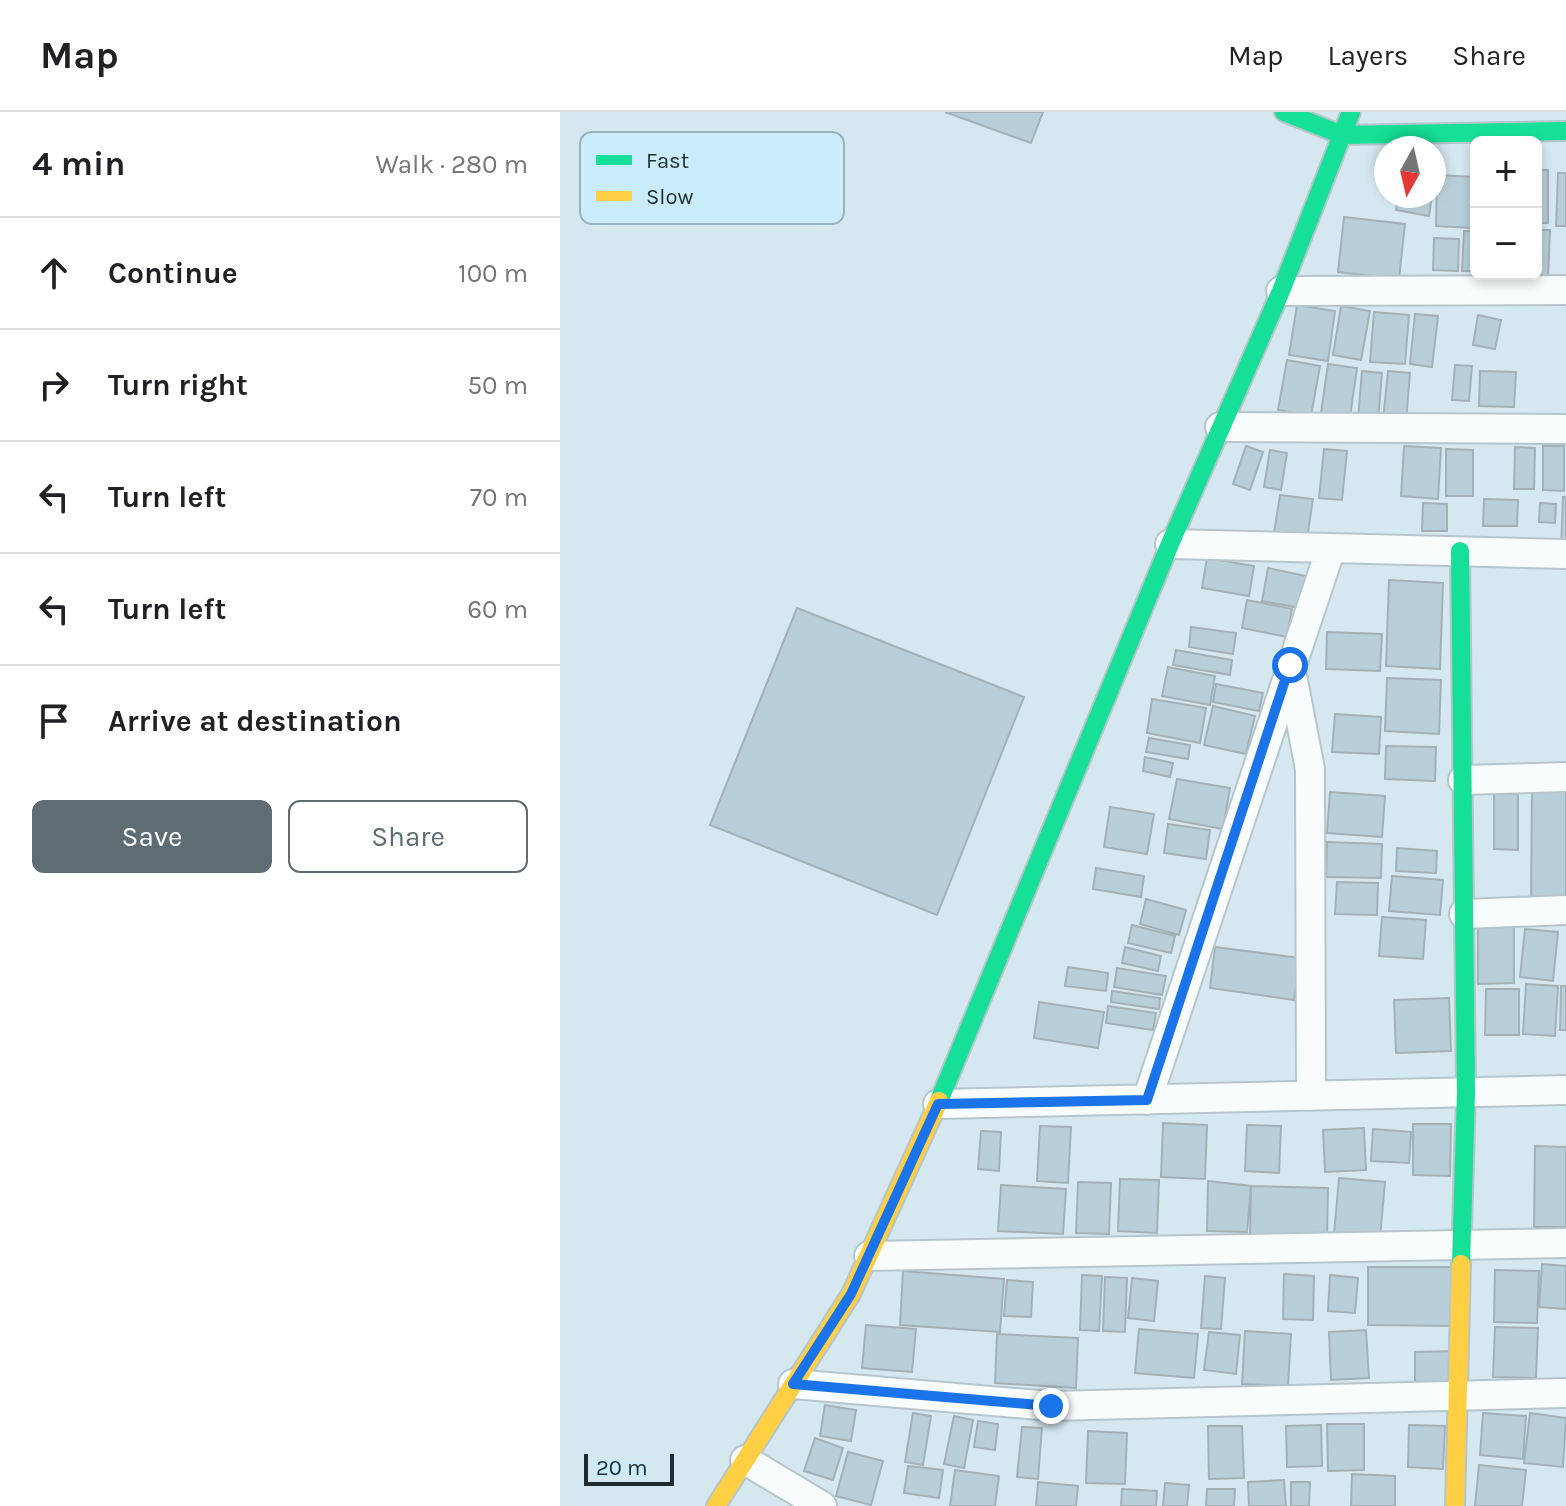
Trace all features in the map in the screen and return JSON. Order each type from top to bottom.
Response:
[{"type":"street","points":[[1284,112],[1342,135],[1520,122],[1566,131]]},
{"type":"street","points":[[716,1506],[851,1294],[869,1256],[938,1104],[1170,544],[1281,291],[1351,112]]},
{"type":"street","points":[[1281,291],[1566,290]]},
{"type":"street","points":[[1220,427],[1566,429]]},
{"type":"street","points":[[1170,544],[1566,554]]},
{"type":"street","points":[[1147,1100],[1331,548]]},
{"type":"street","points":[[1455,1506],[1466,1092],[1460,551]]},
{"type":"street","points":[[1290,665],[1310,769],[1311,1096]]},
{"type":"street","points":[[1463,780],[1566,777]]},
{"type":"street","points":[[1464,914],[1566,910]]},
{"type":"street","points":[[938,1104],[1566,1090]]},
{"type":"street","points":[[869,1256],[1566,1243]]},
{"type":"street","points":[[793,1384],[1051,1406],[1566,1393]]},
{"type":"street","points":[[745,1460],[822,1506]]},
{"type":"building","points":[[945,112],[1043,112],[1031,143]]},
{"type":"building","points":[[1542,170],[1548,170],[1548,223],[1542,223]]},
{"type":"building","points":[[1558,173],[1566,173],[1566,226],[1556,226]]},
{"type":"building","points":[[1446,175],[1470,177],[1470,228],[1436,226],[1436,208],[1446,208]]},
{"type":"building","points":[[1396,208],[1430,208],[1429,216]]},
{"type":"building","points":[[1344,217],[1405,224],[1399,279],[1338,272]]},
{"type":"building","points":[[1542,230],[1550,230],[1548,276],[1542,276]]},
{"type":"building","points":[[1464,231],[1470,231],[1470,271],[1462,271]]},
{"type":"building","points":[[1434,238],[1459,239],[1458,271],[1433,270]]},
{"type":"building","points":[[1297,305],[1335,311],[1328,361],[1289,355]]},
{"type":"building","points":[[1341,306],[1370,311],[1361,360],[1333,355]]},
{"type":"building","points":[[1374,312],[1409,315],[1405,364],[1370,362]]},
{"type":"building","points":[[1415,314],[1438,316],[1432,367],[1410,364]]},
{"type":"building","points":[[1478,315],[1501,320],[1495,349],[1473,345]]},
{"type":"building","points":[[1287,360],[1320,366],[1311,416],[1278,410]]},
{"type":"building","points":[[1328,364],[1357,368],[1350,417],[1321,413]]},
{"type":"building","points":[[1455,365],[1472,366],[1469,401],[1452,400]]},
{"type":"building","points":[[1362,371],[1382,373],[1378,421],[1358,419]]},
{"type":"building","points":[[1388,371],[1410,373],[1406,422],[1383,420]]},
{"type":"building","points":[[1480,371],[1516,372],[1514,407],[1479,406]]},
{"type":"building","points":[[1246,446],[1263,452],[1250,490],[1233,484]]},
{"type":"building","points":[[1404,446],[1441,448],[1438,499],[1401,496]]},
{"type":"building","points":[[1543,446],[1564,446],[1564,491],[1543,490]]},
{"type":"building","points":[[1515,447],[1535,448],[1534,489],[1514,489]]},
{"type":"building","points":[[1324,449],[1347,451],[1342,500],[1319,498]]},
{"type":"building","points":[[1446,449],[1473,450],[1473,496],[1446,496]]},
{"type":"building","points":[[1270,450],[1287,453],[1281,490],[1264,487]]},
{"type":"building","points":[[1280,495],[1313,499],[1307,538],[1274,533]]},
{"type":"building","points":[[1563,497],[1566,497],[1566,549],[1561,549]]},
{"type":"building","points":[[1484,499],[1518,500],[1517,526],[1483,526]]},
{"type":"building","points":[[1423,503],[1447,504],[1447,531],[1422,531]]},
{"type":"building","points":[[1540,503],[1556,504],[1555,523],[1539,522]]},
{"type":"building","points":[[1207,558],[1254,566],[1249,596],[1202,588]]},
{"type":"building","points":[[1268,568],[1306,576],[1300,608],[1262,601]]},
{"type":"building","points":[[1389,580],[1443,583],[1440,669],[1386,666]]},
{"type":"building","points":[[1247,600],[1292,609],[1287,637],[1242,628]]},
{"type":"building","points":[[797,608],[1024,697],[937,915],[710,825]]},
{"type":"building","points":[[1191,627],[1236,633],[1233,654],[1189,647]]},
{"type":"building","points":[[1327,632],[1382,634],[1380,671],[1326,669]]},
{"type":"building","points":[[1176,650],[1232,660],[1230,675],[1173,665]]},
{"type":"building","points":[[1168,667],[1215,676],[1210,705],[1162,696]]},
{"type":"building","points":[[1387,678],[1441,680],[1439,734],[1385,731]]},
{"type":"building","points":[[1216,684],[1263,693],[1259,711],[1213,702]]},
{"type":"building","points":[[1152,699],[1206,708],[1200,743],[1147,733]]},
{"type":"building","points":[[1213,706],[1255,716],[1246,754],[1204,745]]},
{"type":"building","points":[[1335,714],[1381,717],[1379,754],[1332,752]]},
{"type":"building","points":[[1149,738],[1190,745],[1188,759],[1146,752]]},
{"type":"building","points":[[1386,746],[1436,747],[1435,781],[1385,779]]},
{"type":"building","points":[[1145,757],[1173,763],[1170,777],[1143,771]]},
{"type":"building","points":[[1177,779],[1230,788],[1223,829],[1169,819]]},
{"type":"building","points":[[1566,791],[1566,902],[1531,903],[1532,792]]},
{"type":"building","points":[[1330,792],[1385,796],[1382,837],[1327,833]]},
{"type":"building","points":[[1494,794],[1518,794],[1518,850],[1494,849]]},
{"type":"building","points":[[1110,807],[1154,814],[1147,854],[1104,847]]},
{"type":"building","points":[[1168,824],[1210,830],[1206,859],[1164,853]]},
{"type":"building","points":[[1327,842],[1382,844],[1381,878],[1326,877]]},
{"type":"building","points":[[1397,848],[1437,851],[1436,873],[1396,871]]},
{"type":"building","points":[[1096,868],[1144,876],[1141,897],[1093,889]]},
{"type":"building","points":[[1392,876],[1443,880],[1440,915],[1389,911]]},
{"type":"building","points":[[1337,882],[1378,883],[1377,915],[1335,914]]},
{"type":"building","points":[[1146,899],[1186,910],[1179,935],[1140,924]]},
{"type":"building","points":[[1382,917],[1426,920],[1423,959],[1379,956]]},
{"type":"building","points":[[1478,922],[1514,922],[1514,983],[1478,984]]},
{"type":"building","points":[[1132,925],[1175,936],[1171,953],[1128,943]]},
{"type":"building","points":[[1525,929],[1558,932],[1553,981],[1520,977]]},
{"type":"building","points":[[1125,947],[1161,956],[1158,971],[1122,963]]},
{"type":"building","points":[[1215,947],[1300,958],[1294,1000],[1210,988]]},
{"type":"building","points":[[1068,967],[1108,973],[1106,991],[1065,986]]},
{"type":"building","points":[[1117,968],[1166,976],[1162,995],[1114,987]]},
{"type":"building","points":[[1526,984],[1558,986],[1555,1036],[1523,1034]]},
{"type":"building","points":[[1561,986],[1566,986],[1566,1030],[1560,1030]]},
{"type":"building","points":[[1486,989],[1519,989],[1519,1035],[1485,1035]]},
{"type":"building","points":[[1112,991],[1160,998],[1159,1009],[1111,1002]]},
{"type":"building","points":[[1449,998],[1451,1051],[1396,1053],[1394,1000]]},
{"type":"building","points":[[1039,1002],[1104,1012],[1098,1048],[1034,1038]]},
{"type":"building","points":[[1108,1006],[1156,1013],[1153,1030],[1106,1023]]},
{"type":"building","points":[[1163,1123],[1207,1125],[1205,1179],[1161,1177]]},
{"type":"building","points":[[1413,1124],[1451,1124],[1450,1176],[1413,1175]]},
{"type":"building","points":[[1247,1125],[1281,1126],[1279,1173],[1245,1171]]},
{"type":"building","points":[[1040,1126],[1071,1127],[1068,1183],[1037,1181]]},
{"type":"building","points":[[1364,1128],[1366,1170],[1325,1172],[1323,1130]]},
{"type":"building","points":[[1373,1129],[1411,1132],[1409,1163],[1371,1161]]},
{"type":"building","points":[[981,1131],[1001,1132],[999,1171],[978,1169]]},
{"type":"building","points":[[1535,1146],[1566,1147],[1566,1227],[1534,1227]]},
{"type":"building","points":[[1339,1178],[1385,1182],[1380,1238],[1334,1234]]},
{"type":"building","points":[[1120,1179],[1159,1180],[1157,1233],[1118,1231]]},
{"type":"building","points":[[1208,1181],[1251,1186],[1247,1232],[1207,1231]]},
{"type":"building","points":[[1078,1182],[1111,1183],[1109,1234],[1076,1233]]},
{"type":"building","points":[[1001,1185],[1066,1189],[1063,1234],[998,1231]]},
{"type":"building","points":[[1251,1186],[1328,1188],[1327,1240],[1250,1238]]},
{"type":"building","points":[[1542,1264],[1566,1266],[1566,1309],[1539,1307]]},
{"type":"building","points":[[1368,1267],[1456,1267],[1456,1326],[1368,1325]]},
{"type":"building","points":[[1495,1270],[1539,1271],[1537,1323],[1494,1322]]},
{"type":"building","points":[[903,1271],[1004,1279],[1000,1332],[900,1325]]},
{"type":"building","points":[[1284,1274],[1314,1276],[1313,1320],[1283,1319]]},
{"type":"building","points":[[1082,1275],[1102,1276],[1099,1331],[1080,1330]]},
{"type":"building","points":[[1330,1275],[1358,1278],[1355,1313],[1328,1311]]},
{"type":"building","points":[[1205,1276],[1225,1278],[1221,1329],[1201,1328]]},
{"type":"building","points":[[1105,1277],[1127,1278],[1125,1332],[1103,1331]]},
{"type":"building","points":[[1132,1278],[1158,1281],[1154,1321],[1128,1318]]},
{"type":"building","points":[[1007,1280],[1033,1282],[1031,1317],[1004,1316]]},
{"type":"building","points":[[866,1325],[916,1329],[912,1372],[862,1368]]},
{"type":"building","points":[[1495,1327],[1538,1328],[1536,1378],[1493,1377]]},
{"type":"building","points":[[1139,1329],[1198,1334],[1194,1378],[1135,1373]]},
{"type":"building","points":[[1366,1330],[1369,1378],[1331,1380],[1329,1332]]},
{"type":"building","points":[[1245,1331],[1291,1334],[1288,1386],[1242,1384]]},
{"type":"building","points":[[1209,1332],[1240,1335],[1236,1374],[1204,1370]]},
{"type":"building","points":[[997,1334],[1078,1338],[1076,1388],[995,1383]]},
{"type":"building","points":[[1458,1351],[1458,1382],[1415,1382],[1415,1352]]},
{"type":"building","points":[[825,1405],[856,1410],[851,1441],[820,1436]]},
{"type":"building","points":[[913,1413],[931,1416],[923,1465],[905,1462]]},
{"type":"building","points":[[1483,1413],[1526,1416],[1523,1459],[1480,1455]]},
{"type":"building","points":[[1530,1413],[1566,1418],[1563,1467],[1524,1463]]},
{"type":"building","points":[[954,1416],[973,1420],[964,1468],[944,1464]]},
{"type":"building","points":[[978,1421],[998,1424],[995,1450],[974,1447]]},
{"type":"building","points":[[1327,1424],[1364,1424],[1364,1470],[1328,1471]]},
{"type":"building","points":[[1321,1425],[1322,1466],[1287,1467],[1286,1426]]},
{"type":"building","points":[[1409,1425],[1445,1426],[1443,1469],[1408,1467]]},
{"type":"building","points":[[1208,1426],[1242,1426],[1244,1478],[1209,1479]]},
{"type":"building","points":[[1022,1427],[1042,1428],[1038,1479],[1017,1477]]},
{"type":"building","points":[[1088,1431],[1127,1433],[1125,1484],[1086,1483]]},
{"type":"building","points":[[815,1438],[843,1448],[833,1480],[804,1471]]},
{"type":"building","points":[[848,1452],[883,1461],[871,1505],[836,1496]]},
{"type":"building","points":[[1479,1465],[1526,1470],[1522,1506],[1475,1506]]},
{"type":"building","points":[[908,1466],[943,1470],[939,1498],[904,1493]]},
{"type":"building","points":[[955,1470],[999,1476],[995,1506],[950,1506]]},
{"type":"building","points":[[1352,1474],[1395,1476],[1395,1506],[1351,1506]]},
{"type":"building","points":[[1284,1480],[1286,1506],[1249,1506],[1248,1482]]},
{"type":"building","points":[[1038,1482],[1078,1486],[1076,1506],[1036,1506]]},
{"type":"building","points":[[1291,1482],[1310,1482],[1309,1506],[1291,1506]]},
{"type":"building","points":[[1165,1483],[1189,1485],[1187,1506],[1163,1506]]},
{"type":"building","points":[[1122,1489],[1157,1491],[1156,1506],[1121,1506]]},
{"type":"building","points":[[1207,1489],[1235,1489],[1234,1506],[1206,1506]]},
{"type":"traffic: fast","points":[[1284,112],[1342,135],[1566,131]]},
{"type":"traffic: fast","points":[[939,1101],[1170,544],[1281,291],[1351,112]]},
{"type":"traffic: fast","points":[[1460,551],[1466,1092],[1461,1264]]},
{"type":"traffic: slow","points":[[716,1506],[851,1294],[939,1101]]},
{"type":"traffic: slow","points":[[1455,1506],[1461,1264]]},
{"type":"route","points":[[1051,1406],[793,1384],[851,1294],[938,1104],[1147,1100],[1290,665]]}]
